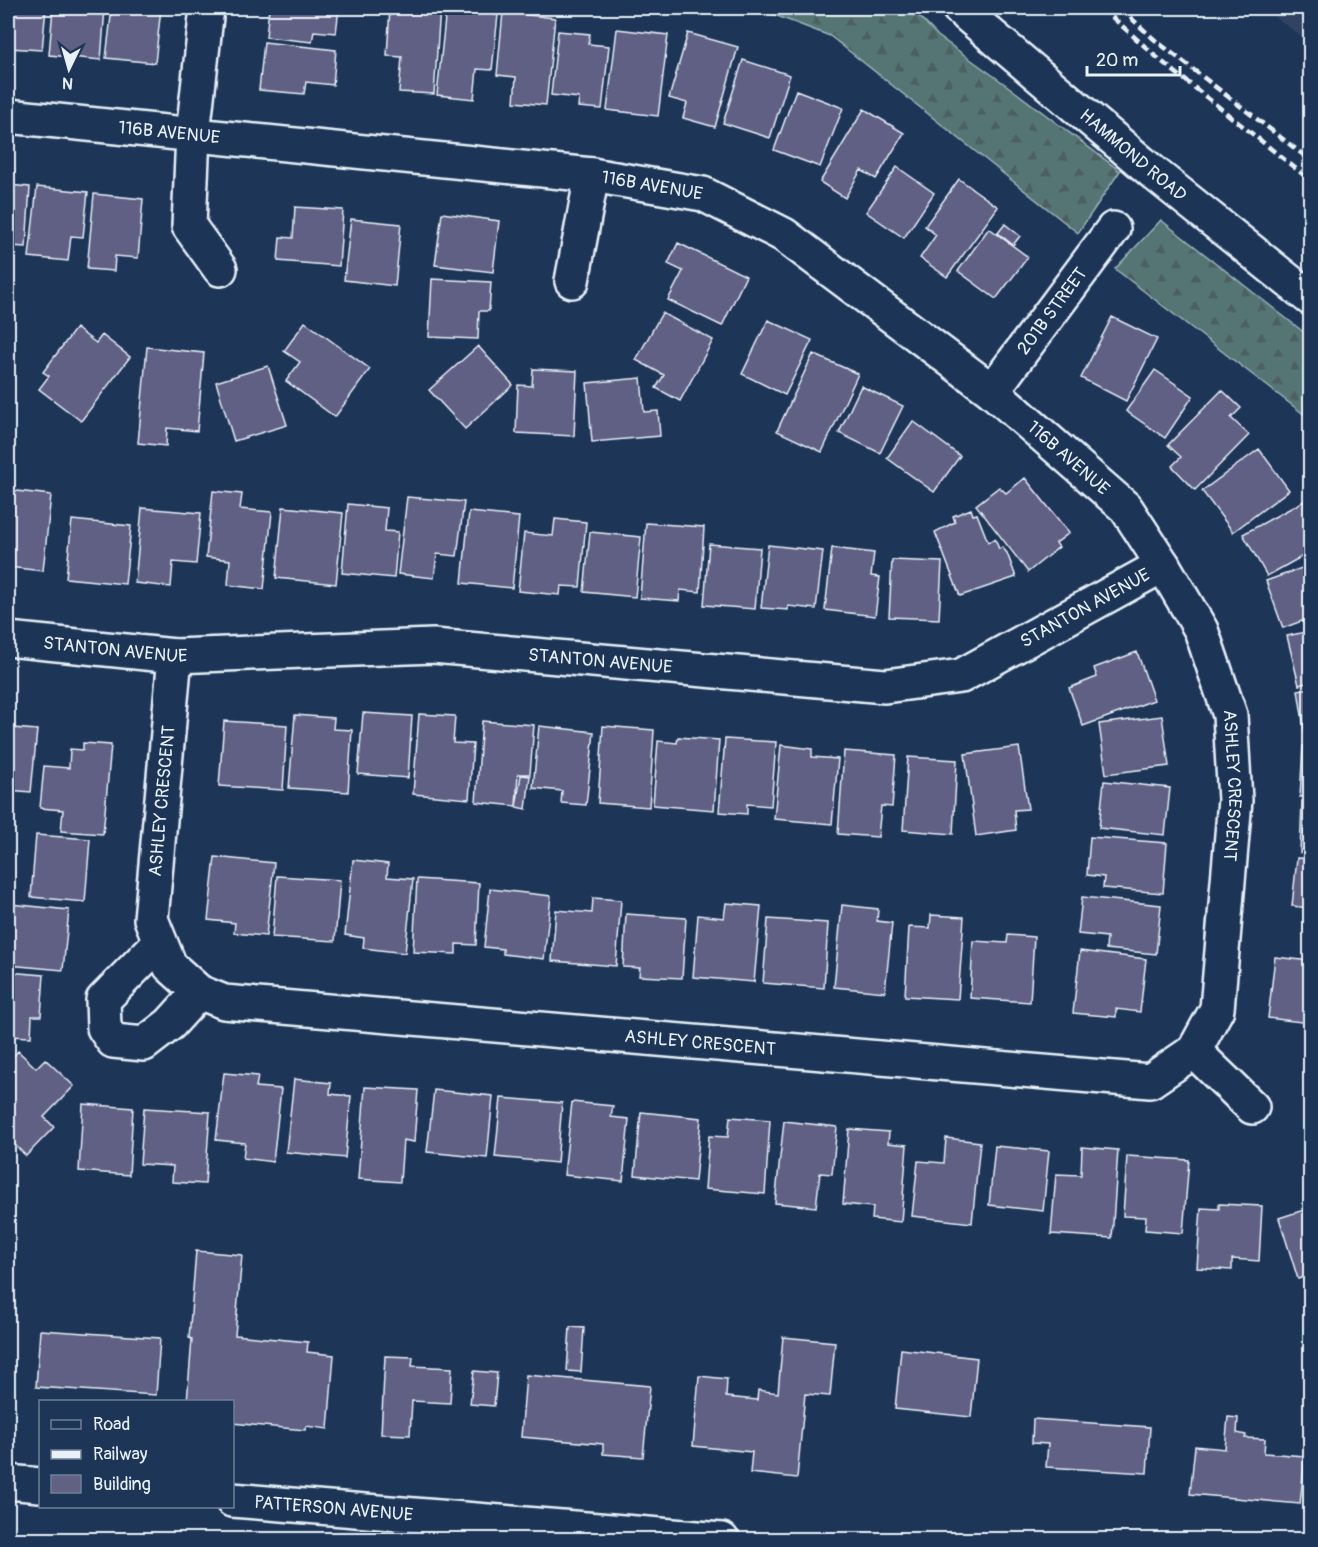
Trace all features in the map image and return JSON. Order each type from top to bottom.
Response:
[{"type":"street","points":[[207,8],[194,134],[189,226],[220,269]]},
{"type":"street","name":"HAMMOND ROAD","points":[[958,8],[1155,174],[1311,298]]},
{"type":"street","name":"116B AVENUE","points":[[8,116],[592,175],[703,194],[784,235],[992,391],[1126,508],[1163,565]]},
{"type":"street","points":[[572,281],[592,175]]},
{"type":"street","name":"201B STREET","points":[[992,391],[1113,229]]},
{"type":"street","name":"STANTON AVENUE","points":[[8,639],[175,656],[433,646],[885,686],[961,676],[1163,565]]},
{"type":"street","name":"ASHLEY CRESCENT","points":[[175,656],[151,920],[170,966],[199,992],[224,1002],[1150,1081],[1194,1051],[1217,1009],[1235,800],[1230,714],[1201,630],[1163,565]]},
{"type":"street","points":[[159,942],[103,1000],[104,1028],[113,1041],[144,1044],[170,1024],[199,992]]},
{"type":"street","points":[[1194,1051],[1252,1107]]},
{"type":"street","points":[[8,1482],[39,1485]]},
{"type":"street","name":"PATTERSON AVENUE","points":[[234,1500],[722,1539]]},
{"type":"shaded area","points":[[1263,8],[1310,8],[1310,43]]},
{"type":"green space","points":[[756,8],[911,8],[938,36],[1120,171],[1078,233],[830,36]]},
{"type":"green space","points":[[1161,220],[1310,337],[1310,419],[1115,269]]},
{"type":"building","points":[[8,8],[46,8],[42,50],[8,48]]},
{"type":"building","points":[[53,8],[105,8],[101,60],[49,55]]},
{"type":"building","points":[[112,8],[161,8],[155,63],[106,58]]},
{"type":"building","points":[[269,8],[339,8],[336,33],[314,31],[312,42],[266,37]]},
{"type":"building","points":[[390,8],[440,8],[434,94],[399,92],[402,57],[387,56]]},
{"type":"building","points":[[446,9],[498,15],[492,70],[477,69],[474,99],[437,95]]},
{"type":"building","points":[[503,12],[555,18],[546,105],[514,102],[516,77],[497,75]]},
{"type":"building","points":[[617,29],[668,35],[658,116],[607,110]]},
{"type":"building","points":[[558,31],[590,34],[588,44],[609,46],[602,109],[578,107],[579,98],[551,95]]},
{"type":"building","points":[[688,33],[738,47],[715,127],[683,118],[687,103],[669,98]]},
{"type":"building","points":[[264,42],[336,50],[333,85],[306,82],[304,94],[259,90]]},
{"type":"building","points":[[743,60],[790,75],[770,138],[723,123]]},
{"type":"building","points":[[796,90],[843,108],[820,167],[774,150]]},
{"type":"building","points":[[864,109],[904,133],[876,179],[861,170],[845,198],[820,182]]},
{"type":"building","points":[[897,167],[934,193],[904,238],[866,212]]},
{"type":"building","points":[[959,179],[998,207],[947,277],[920,258],[936,235],[925,226]]},
{"type":"building","points":[[8,185],[30,187],[26,247],[8,246]]},
{"type":"building","points":[[37,187],[88,192],[83,237],[71,236],[68,261],[29,257]]},
{"type":"building","points":[[94,194],[143,199],[138,258],[115,256],[114,271],[87,269]]},
{"type":"building","points":[[295,207],[343,210],[339,266],[278,261],[280,237],[293,238]]},
{"type":"building","points":[[442,213],[499,221],[493,272],[435,265]]},
{"type":"building","points":[[351,219],[401,224],[395,286],[344,280]]},
{"type":"building","points":[[1005,224],[1020,236],[1013,245],[998,233]]},
{"type":"building","points":[[989,228],[1028,257],[996,299],[958,271]]},
{"type":"building","points":[[678,243],[746,276],[722,326],[668,300],[683,271],[668,264]]},
{"type":"building","points":[[432,279],[491,282],[489,311],[479,311],[478,339],[429,337]]},
{"type":"building","points":[[662,313],[713,340],[680,401],[656,388],[664,375],[636,360]]},
{"type":"building","points":[[1112,317],[1157,339],[1126,401],[1081,378]]},
{"type":"building","points":[[768,320],[812,340],[785,395],[742,374]]},
{"type":"building","points":[[305,322],[370,369],[335,417],[286,381],[300,362],[284,351]]},
{"type":"building","points":[[76,328],[96,343],[102,335],[130,357],[81,421],[39,389],[49,376],[43,372]]},
{"type":"building","points":[[478,346],[513,385],[465,429],[429,390]]},
{"type":"building","points":[[147,347],[204,353],[197,431],[167,428],[166,446],[138,443]]},
{"type":"building","points":[[813,354],[858,374],[822,452],[777,431]]},
{"type":"building","points":[[268,366],[287,425],[234,441],[216,382]]},
{"type":"building","points":[[533,369],[577,371],[574,436],[516,433],[518,385],[532,386]]},
{"type":"building","points":[[1155,370],[1193,396],[1165,438],[1126,411]]},
{"type":"building","points":[[641,378],[644,412],[658,411],[660,436],[592,442],[587,383]]},
{"type":"building","points":[[861,386],[903,406],[880,453],[839,433]]},
{"type":"building","points":[[1222,390],[1241,408],[1231,418],[1249,435],[1195,490],[1172,466],[1181,457],[1168,445]]},
{"type":"building","points":[[913,421],[960,456],[934,492],[887,458]]},
{"type":"building","points":[[1259,449],[1289,490],[1233,532],[1202,491]]},
{"type":"building","points":[[1025,478],[1069,533],[1056,543],[1059,547],[1028,572],[976,505],[999,487],[1006,493]]},
{"type":"building","points":[[8,490],[51,495],[43,571],[8,567]]},
{"type":"building","points":[[213,491],[242,494],[240,509],[272,512],[264,589],[228,585],[230,560],[206,557]]},
{"type":"building","points":[[407,497],[464,502],[457,556],[437,554],[434,578],[398,574]]},
{"type":"building","points":[[1304,501],[1310,513],[1310,552],[1267,576],[1243,534]]},
{"type":"building","points":[[348,504],[387,508],[385,531],[398,532],[394,578],[342,573]]},
{"type":"building","points":[[283,507],[343,513],[336,584],[276,578]]},
{"type":"building","points":[[142,508],[201,513],[196,564],[173,562],[171,587],[135,583]]},
{"type":"building","points":[[971,509],[973,515],[977,514],[988,542],[995,539],[999,549],[1002,547],[1007,553],[1016,577],[960,596],[935,532],[955,522],[953,516]]},
{"type":"building","points":[[469,512],[519,517],[512,588],[462,583]]},
{"type":"building","points":[[555,519],[586,522],[580,587],[561,586],[560,595],[518,591],[524,533],[553,536]]},
{"type":"building","points":[[72,520],[131,526],[125,584],[66,578]]},
{"type":"building","points":[[646,523],[704,527],[700,592],[680,590],[679,601],[640,598]]},
{"type":"building","points":[[590,532],[641,537],[635,597],[584,592]]},
{"type":"building","points":[[709,544],[760,548],[755,609],[704,605]]},
{"type":"building","points":[[768,545],[823,551],[816,609],[788,606],[788,610],[761,608]]},
{"type":"building","points":[[832,548],[874,553],[871,576],[880,577],[875,616],[825,610]]},
{"type":"building","points":[[892,560],[942,562],[939,619],[889,617]]},
{"type":"building","points":[[1310,565],[1310,618],[1283,628],[1266,581]]},
{"type":"building","points":[[1310,631],[1310,682],[1299,685],[1287,636]]},
{"type":"building","points":[[1137,652],[1154,700],[1083,726],[1069,688],[1097,677],[1094,668]]},
{"type":"building","points":[[1310,688],[1310,740],[1306,740],[1298,690]]},
{"type":"building","points":[[363,713],[412,716],[408,778],[358,774]]},
{"type":"building","points":[[419,714],[455,716],[453,743],[473,744],[469,799],[413,794]]},
{"type":"building","points":[[295,715],[334,718],[333,729],[352,730],[348,792],[289,788]]},
{"type":"building","points":[[8,716],[13,717],[13,728],[37,730],[31,792],[8,790]]},
{"type":"building","points":[[1162,716],[1169,766],[1106,774],[1099,724]]},
{"type":"building","points":[[224,721],[287,725],[283,790],[219,786]]},
{"type":"building","points":[[482,721],[534,725],[530,774],[518,774],[516,806],[476,802]]},
{"type":"building","points":[[539,726],[594,732],[586,805],[561,803],[562,791],[533,788]]},
{"type":"building","points":[[603,726],[654,730],[649,807],[598,803]]},
{"type":"building","points":[[678,737],[719,740],[714,810],[653,805],[658,741],[677,743]]},
{"type":"building","points":[[725,739],[776,742],[771,806],[747,804],[747,814],[719,812]]},
{"type":"building","points":[[83,743],[111,745],[103,834],[61,831],[63,810],[40,808],[44,766],[69,768],[70,749],[83,750]]},
{"type":"building","points":[[781,745],[812,749],[812,757],[838,759],[832,824],[774,819]]},
{"type":"building","points":[[1303,746],[1310,747],[1310,797],[1300,797]]},
{"type":"building","points":[[1019,747],[1028,809],[1014,810],[1016,830],[976,836],[965,754]]},
{"type":"building","points":[[844,751],[896,755],[892,807],[881,806],[878,837],[838,834]]},
{"type":"building","points":[[908,757],[957,760],[953,834],[903,830]]},
{"type":"building","points":[[521,775],[530,776],[526,809],[516,807]]},
{"type":"building","points":[[1104,781],[1170,788],[1165,835],[1099,828]]},
{"type":"building","points":[[1302,801],[1310,801],[1310,853],[1300,853]]},
{"type":"building","points":[[36,835],[90,839],[85,902],[31,897]]},
{"type":"building","points":[[1090,837],[1167,843],[1163,893],[1103,888],[1104,877],[1087,875]]},
{"type":"building","points":[[215,857],[274,863],[266,936],[234,933],[235,923],[208,920]]},
{"type":"building","points":[[1297,858],[1310,859],[1310,908],[1292,906]]},
{"type":"building","points":[[353,860],[388,864],[387,877],[413,879],[405,953],[363,948],[364,938],[345,935]]},
{"type":"building","points":[[277,876],[340,880],[335,941],[272,937]]},
{"type":"building","points":[[417,879],[479,883],[476,945],[456,944],[456,954],[413,952]]},
{"type":"building","points":[[490,889],[551,896],[544,959],[503,954],[503,949],[484,947]]},
{"type":"building","points":[[1082,897],[1161,905],[1156,954],[1106,949],[1107,937],[1078,934]]},
{"type":"building","points":[[593,898],[621,900],[616,966],[552,961],[556,910],[592,913]]},
{"type":"building","points":[[726,903],[761,906],[754,982],[693,977],[698,915],[724,918]]},
{"type":"building","points":[[10,904],[69,910],[63,970],[8,965]]},
{"type":"building","points":[[842,905],[878,909],[877,921],[892,923],[885,992],[834,987]]},
{"type":"building","points":[[626,914],[686,918],[682,978],[639,976],[640,968],[623,967]]},
{"type":"building","points":[[931,915],[964,917],[958,999],[905,996],[909,927],[930,928]]},
{"type":"building","points":[[768,919],[828,923],[824,988],[763,983]]},
{"type":"building","points":[[1008,935],[1034,937],[1030,1002],[970,998],[973,941],[1007,943]]},
{"type":"building","points":[[1080,951],[1146,959],[1140,1012],[1116,1009],[1116,1017],[1073,1013]]},
{"type":"building","points":[[1275,957],[1310,961],[1310,1023],[1268,1018]]},
{"type":"building","points":[[8,972],[44,975],[41,1016],[32,1016],[31,1037],[8,1036]]},
{"type":"building","points":[[18,1051],[36,1068],[45,1059],[74,1086],[44,1117],[54,1127],[26,1156],[8,1138],[8,1062]]},
{"type":"building","points":[[224,1073],[258,1076],[256,1087],[281,1089],[273,1162],[243,1158],[245,1143],[216,1140]]},
{"type":"building","points":[[294,1079],[331,1083],[330,1094],[351,1096],[345,1158],[286,1152]]},
{"type":"building","points":[[365,1087],[418,1090],[414,1142],[403,1140],[400,1182],[358,1179]]},
{"type":"building","points":[[434,1090],[493,1096],[487,1158],[427,1152]]},
{"type":"building","points":[[501,1098],[562,1103],[557,1163],[495,1157]]},
{"type":"building","points":[[572,1102],[613,1106],[611,1117],[629,1119],[623,1181],[564,1175]]},
{"type":"building","points":[[83,1104],[133,1108],[129,1175],[79,1171]]},
{"type":"building","points":[[144,1108],[210,1112],[205,1184],[172,1182],[173,1166],[140,1164]]},
{"type":"building","points":[[641,1112],[701,1118],[695,1181],[635,1175]]},
{"type":"building","points":[[730,1117],[770,1120],[765,1194],[705,1189],[709,1136],[728,1137]]},
{"type":"building","points":[[784,1121],[837,1127],[832,1174],[820,1173],[816,1207],[775,1203]]},
{"type":"building","points":[[849,1129],[889,1132],[888,1143],[907,1145],[901,1222],[872,1219],[873,1207],[843,1204]]},
{"type":"building","points":[[946,1138],[980,1142],[972,1223],[912,1216],[918,1161],[944,1163]]},
{"type":"building","points":[[995,1146],[1049,1151],[1043,1211],[989,1205]]},
{"type":"building","points":[[1082,1147],[1118,1150],[1112,1238],[1051,1234],[1056,1174],[1081,1175]]},
{"type":"building","points":[[1127,1156],[1189,1160],[1183,1233],[1145,1230],[1146,1217],[1123,1216]]},
{"type":"building","points":[[1219,1204],[1262,1206],[1259,1261],[1232,1259],[1232,1270],[1197,1268],[1201,1208],[1219,1209]]},
{"type":"building","points":[[1310,1208],[1310,1275],[1298,1279],[1279,1218]]},
{"type":"building","points":[[196,1251],[242,1255],[235,1335],[308,1342],[307,1352],[334,1355],[328,1429],[306,1426],[305,1430],[234,1423],[234,1400],[187,1400],[192,1339],[189,1338]]},
{"type":"building","points":[[570,1327],[584,1328],[581,1372],[567,1371]]},
{"type":"building","points":[[40,1330],[160,1338],[156,1395],[36,1387]]},
{"type":"building","points":[[783,1337],[835,1342],[830,1396],[805,1394],[797,1478],[750,1473],[752,1452],[693,1446],[699,1376],[727,1379],[726,1397],[757,1400],[758,1390],[778,1393]]},
{"type":"building","points":[[901,1349],[977,1358],[971,1417],[895,1409]]},
{"type":"building","points":[[385,1356],[413,1357],[412,1366],[452,1368],[450,1403],[412,1401],[410,1435],[381,1434]]},
{"type":"building","points":[[474,1371],[497,1373],[494,1406],[470,1404]]},
{"type":"building","points":[[526,1375],[650,1386],[643,1457],[603,1454],[603,1444],[521,1437]]},
{"type":"building","points":[[1228,1417],[1238,1418],[1237,1433],[1246,1435],[1245,1438],[1265,1439],[1264,1453],[1305,1456],[1300,1504],[1190,1494],[1195,1446],[1225,1449]]},
{"type":"building","points":[[1033,1419],[1150,1427],[1147,1473],[1046,1467],[1048,1444],[1032,1443]]},
{"type":"railway","points":[[1102,8],[1160,60],[1310,180]]},
{"type":"railway","points":[[1120,8],[1155,40],[1310,160]]}]
